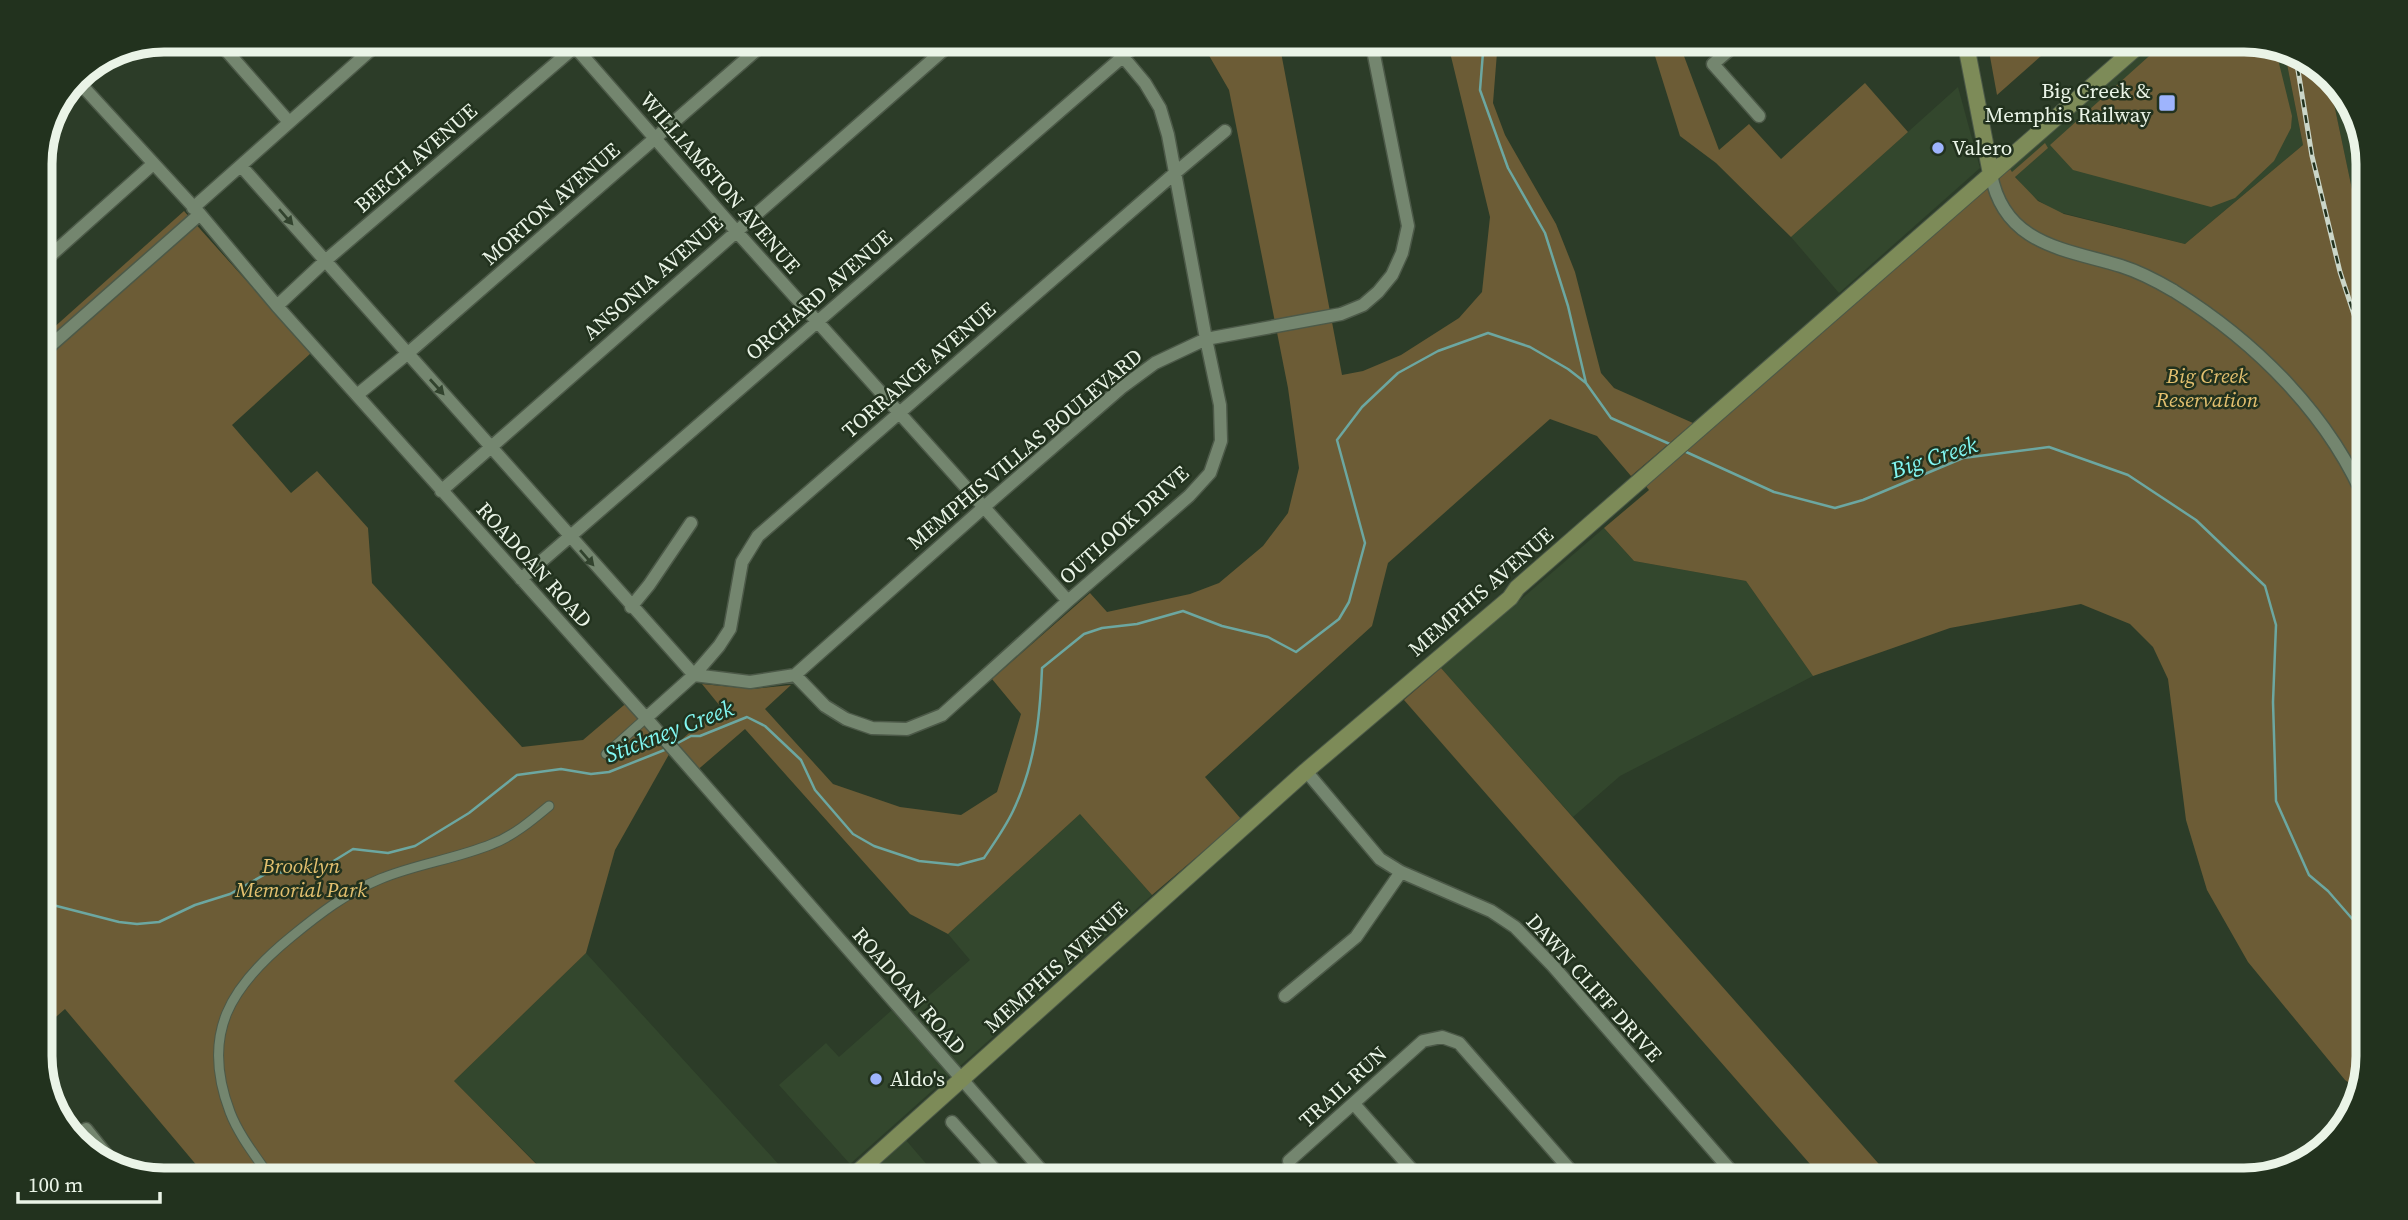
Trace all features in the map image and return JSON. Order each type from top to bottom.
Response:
[{"type":"main road","points":[[1968,53],[1991,174]]},
{"type":"main road","name":"MEMPHIS AVENUE","points":[[863,1168],[1306,771],[1510,598],[1517,587],[2129,53]]},
{"type":"street","points":[[228,53],[289,122]]},
{"type":"street","points":[[53,342],[366,53]]},
{"type":"street","name":"BEECH AVENUE","points":[[277,306],[563,53]]},
{"type":"street","name":"WILLIAMSTON AVENUE","points":[[585,53],[655,139],[736,231],[1068,601]]},
{"type":"street","name":"MORTON AVENUE","points":[[357,395],[407,355],[753,53]]},
{"type":"street","name":"ANSONIA AVENUE","points":[[441,491],[940,53]]},
{"type":"street","name":"OUTLOOK DRIVE","points":[[794,675],[825,706],[846,719],[872,728],[907,729],[942,715],[1189,496],[1210,473],[1221,441],[1220,405],[1168,135],[1160,108],[1145,83],[1120,53]]},
{"type":"street","name":"ORCHARD AVENUE","points":[[521,579],[1128,53]]},
{"type":"street","name":"MEMPHIS VILLAS BOULEVARD","points":[[794,675],[984,507],[1155,363],[1206,339],[1341,314],[1363,305],[1378,292],[1392,275],[1402,253],[1408,226],[1374,53]]},
{"type":"street","points":[[1726,53],[1713,64],[1759,116]]},
{"type":"street","name":"ROADOAN ROAD","points":[[83,88],[656,729],[1039,1168]]},
{"type":"street","name":"TORRANCE AVENUE","points":[[694,675],[730,629],[742,562],[758,536],[1225,131]]},
{"type":"street","points":[[53,252],[153,164]]},
{"type":"street","points":[[241,166],[694,675],[750,682],[794,675]]},
{"type":"street","points":[[1991,174],[1994,191],[2001,203],[2021,228],[2034,239],[2152,279],[2192,303],[2251,348],[2315,415],[2355,480]]},
{"type":"street","points":[[631,607],[691,523]]},
{"type":"street","points":[[606,754],[694,675]]},
{"type":"street","name":"DAWN CLIFF DRIVE","points":[[1306,771],[1380,859],[1401,872],[1491,911],[1515,927],[1553,966],[1729,1168]]},
{"type":"street","points":[[264,1168],[230,1113],[220,1076],[219,1045],[223,1020],[239,990],[261,962],[352,891],[415,866],[491,845],[514,833],[549,806]]},
{"type":"street","points":[[1284,996],[1356,937],[1401,872]]},
{"type":"street","name":"TRAIL RUN","points":[[1289,1161],[1423,1041],[1441,1037],[1459,1043],[1568,1168]]},
{"type":"street","points":[[1354,1104],[1410,1168]]},
{"type":"street","points":[[952,1122],[993,1168]]},
{"type":"shaded area","points":[[2138,53],[2244,53],[2286,61],[2303,145],[2185,244],[2055,211],[2030,195],[2008,167]]},
{"type":"shaded area","points":[[1958,87],[1980,168],[1839,293],[1791,237]]},
{"type":"shaded area","points":[[2332,96],[2350,128],[2353,142],[2355,204]]},
{"type":"shaded area","points":[[1604,528],[1634,561],[1746,581],[1813,676],[1620,776],[1573,817],[1441,668]]},
{"type":"shaded area","points":[[1080,814],[1152,895],[850,1164],[779,1085],[826,1043],[839,1057],[892,1010],[901,1020],[970,960],[948,934]]},
{"type":"shaded area","points":[[586,953],[782,1168],[541,1168],[454,1081]]},
{"type":"shaded area","points":[[905,1139],[930,1168],[872,1168]]},
{"type":"green space","name":"Brooklyn Memorial Park","points":[[1208,53],[1281,53],[1342,375],[1363,371],[1401,355],[1459,318],[1482,292],[1490,217],[1450,53],[1497,53],[1493,103],[1505,135],[1556,224],[1575,272],[1601,373],[1614,388],[1693,423],[1631,476],[1597,436],[1550,419],[1388,563],[1372,626],[1205,777],[1241,819],[1152,895],[1080,814],[948,934],[910,914],[745,729],[694,773],[672,749],[615,850],[586,953],[454,1081],[540,1168],[199,1168],[65,1009],[53,1020],[53,328],[184,211],[311,353],[232,425],[291,493],[317,471],[368,528],[372,583],[522,747],[583,740],[630,700],[672,748],[720,706],[702,684],[753,689],[791,685],[765,709],[833,784],[900,807],[961,815],[997,792],[1021,714],[992,679],[1090,593],[1107,612],[1190,594],[1219,583],[1263,546],[1288,513],[1299,468],[1288,388],[1229,90]]},
{"type":"green space","points":[[1654,53],[1683,53],[1719,150],[1749,124],[1781,159],[1865,83],[1908,132],[1791,237],[1716,163],[1680,136]]},
{"type":"green space","points":[[1989,53],[2044,53],[1997,95]]},
{"type":"green space","points":[[2153,53],[2244,53],[2278,57],[2292,116],[2291,128],[2274,161],[2235,198],[2211,207],[2073,170],[2050,145]]},
{"type":"green space","name":"Big Creek Reservation","points":[[2286,61],[2318,80],[2332,96],[2355,204],[2356,1056],[2352,1085],[2345,1080],[2248,962],[2207,890],[2186,820],[2168,679],[2153,647],[2130,624],[2081,604],[1950,628],[1813,676],[1746,581],[1634,561],[1604,528],[1649,490],[1641,480],[2005,161],[2012,172],[2045,143],[2048,148],[2015,177],[2038,201],[2064,214],[2185,244],[2303,145]]},
{"type":"green space","points":[[1441,668],[1882,1168],[1814,1168],[1404,700]]},
{"type":"waterway","name":"Big Creek","points":[[1483,53],[1480,90],[1508,168],[1545,233],[1568,306],[1586,383],[1611,418],[1672,445]]},
{"type":"waterway","name":"Stickney Creek","points":[[676,744],[691,736],[700,736],[747,717],[765,726],[801,760],[815,790],[853,834],[874,846],[919,861],[958,865],[984,858],[1010,817],[1027,776],[1038,723],[1042,668],[1084,634],[1102,628],[1137,624],[1183,611],[1222,626],[1268,637],[1296,652],[1339,619],[1349,602],[1365,543],[1337,440],[1362,407],[1398,373],[1438,351],[1488,333],[1530,347],[1586,383]]},
{"type":"waterway","name":"Big Creek","points":[[1684,451],[1774,492],[1835,508],[1863,500],[1963,458],[2049,447],[2128,475],[2196,520],[2265,586],[2276,625],[2273,702],[2276,801],[2309,875],[2328,891],[2356,923]]},
{"type":"waterway","name":"Stickney Creek","points":[[53,905],[119,922],[159,922],[195,905],[230,894],[269,872],[294,873],[332,862],[353,849],[388,853],[415,846],[469,813],[517,775],[561,769],[591,774],[609,772],[667,749]]},
{"type":"railway","points":[[2297,66],[2312,156],[2340,272],[2355,318]]},
{"type":"place","name":"Big Creek & Memphis Railway","points":[[2167,103]]},
{"type":"place","name":"Valero","points":[[1938,148]]},
{"type":"place","name":"Aldo's","points":[[876,1079]]}]
